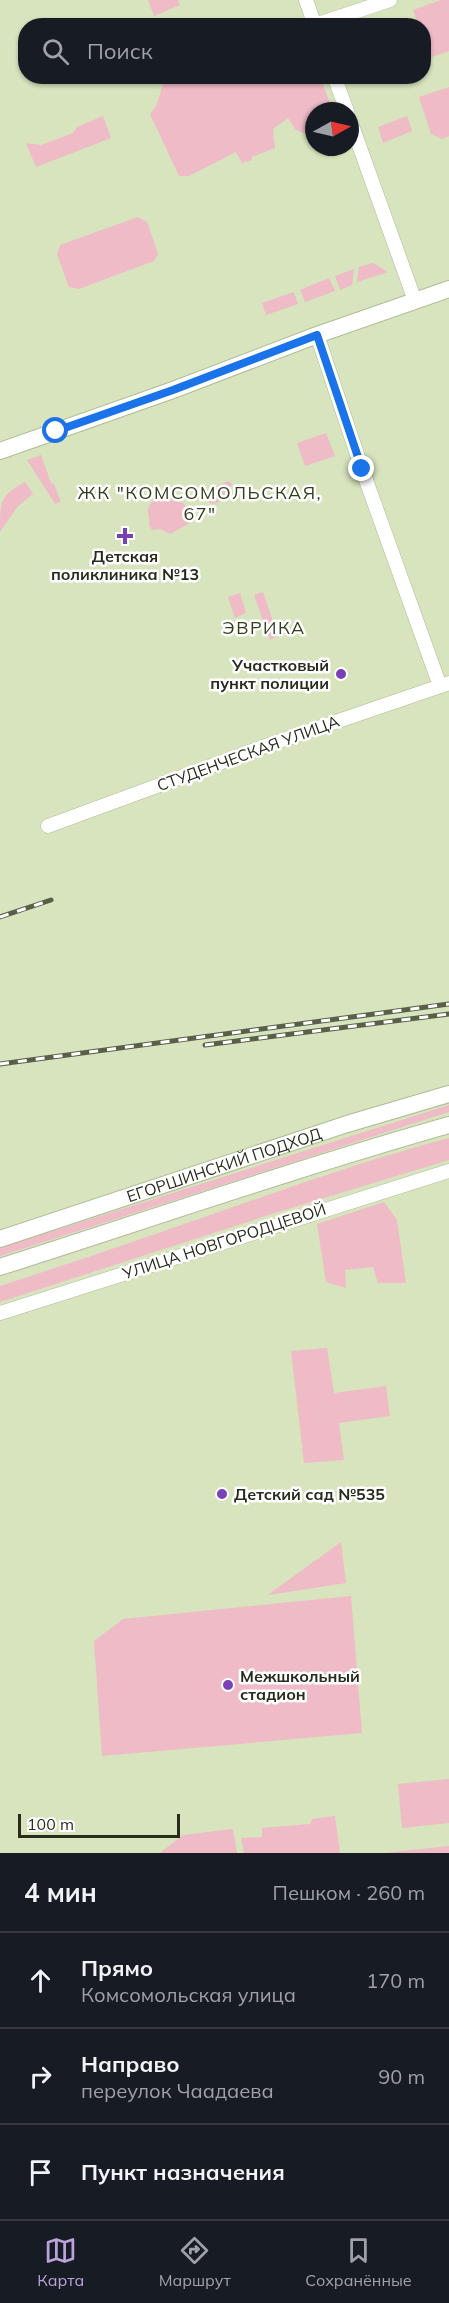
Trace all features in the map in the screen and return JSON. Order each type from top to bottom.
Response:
[{"type":"main road","points":[[0,451],[449,289]]},
{"type":"main road","name":"ЕГОРШИНСКИЙ ПОДХОД","points":[[0,1239],[347,1124],[449,1094]]},
{"type":"main road","name":"ЕГОРШИНСКИЙ ПОДХОД","points":[[0,1267],[351,1153],[449,1125]]},
{"type":"street","points":[[306,0],[312,18]]},
{"type":"street","points":[[336,18],[390,0]]},
{"type":"street","points":[[337,84],[344,102]]},
{"type":"street","points":[[359,145],[416,301]]},
{"type":"street","points":[[317,335],[362,469],[445,684]]},
{"type":"street","name":"СТУДЕНЧЕСКАЯ УЛИЦА","points":[[48,825],[445,684]]},
{"type":"street","name":"УЛИЦА НОВГОРОДЦЕВОЙ","points":[[0,1313],[449,1171]]},
{"type":"shaded area","points":[[148,0],[178,0],[180,5],[154,16]]},
{"type":"shaded area","points":[[441,0],[449,0],[449,51],[431,57],[431,18],[416,18],[413,10]]},
{"type":"shaded area","points":[[163,84],[323,84],[330,102],[305,102],[305,132],[296,130],[288,118],[273,129],[275,148],[242,163],[236,152],[189,176],[179,176],[150,114],[157,103]]},
{"type":"shaded area","points":[[449,87],[449,136],[442,139],[431,134],[419,97]]},
{"type":"shaded area","points":[[103,116],[111,138],[36,167],[26,143],[41,145],[73,133],[77,127]]},
{"type":"shaded area","points":[[407,116],[412,131],[383,143],[378,127]]},
{"type":"shaded area","points":[[138,217],[147,222],[158,254],[154,261],[79,289],[69,287],[57,254],[60,245]]},
{"type":"shaded area","points":[[373,263],[388,272],[357,282],[359,267]]},
{"type":"shaded area","points":[[354,269],[352,285],[340,290],[335,276]]},
{"type":"shaded area","points":[[329,278],[335,291],[305,302],[300,290]]},
{"type":"shaded area","points":[[294,292],[298,304],[266,315],[262,303]]},
{"type":"shaded area","points":[[326,433],[335,456],[305,466],[297,443]]},
{"type":"shaded area","points":[[41,455],[61,502],[55,504],[27,460]]},
{"type":"shaded area","points":[[229,481],[232,484],[226,499],[213,504],[206,501],[204,491]]},
{"type":"shaded area","points":[[25,482],[33,494],[18,506],[0,532],[3,500],[11,491]]},
{"type":"shaded area","points":[[178,496],[178,500],[196,517],[195,520],[170,534],[160,529],[152,530],[149,525],[149,505],[156,499]]},
{"type":"shaded area","points":[[263,592],[278,636],[270,640],[254,595]]},
{"type":"shaded area","points":[[240,593],[246,613],[235,618],[228,597]]},
{"type":"shaded area","points":[[449,1105],[449,1112],[0,1256],[0,1248]]},
{"type":"shaded area","points":[[449,1138],[449,1160],[275,1213],[0,1302],[0,1286],[331,1173]]},
{"type":"shaded area","points":[[384,1202],[397,1220],[406,1283],[378,1283],[373,1267],[345,1270],[346,1288],[326,1282],[317,1224]]},
{"type":"shaded area","points":[[327,1348],[334,1393],[386,1386],[390,1416],[339,1423],[344,1460],[304,1463],[291,1351]]},
{"type":"shaded area","points":[[341,1542],[346,1583],[269,1595],[269,1594]]},
{"type":"shaded area","name":"Межшкольный стадион","points":[[351,1596],[362,1733],[102,1756],[94,1641],[123,1619]]},
{"type":"shaded area","points":[[449,1779],[449,1823],[402,1828],[398,1784]]},
{"type":"shaded area","points":[[335,1816],[340,1853],[244,1853],[241,1838],[262,1837],[262,1828],[310,1824],[312,1819]]},
{"type":"shaded area","points":[[233,1829],[237,1853],[160,1853],[183,1835]]},
{"type":"shaded area","points":[[449,1846],[449,1853],[384,1853]]},
{"type":"railway","points":[[0,917],[51,900]]},
{"type":"railway","points":[[0,1064],[449,1004]]},
{"type":"railway","points":[[205,1045],[449,1014]]},
{"type":"place","name":"Детская поликлиника №13","points":[[125,536]]},
{"type":"place","name":"Участковый пункт полиции","points":[[341,674]]},
{"type":"place","name":"Детский сад №535","points":[[222,1494]]},
{"type":"place","name":"Межшкольный стадион","points":[[228,1685]]},
{"type":"district","name":"ЖК \"КОМСОМОЛЬСКАЯ, 67\"","points":[[200,503]]},
{"type":"district","name":"ЭВРИКА","points":[[264,628]]},
{"type":"route","points":[[56,431],[173,390],[317,335],[362,469]]}]
